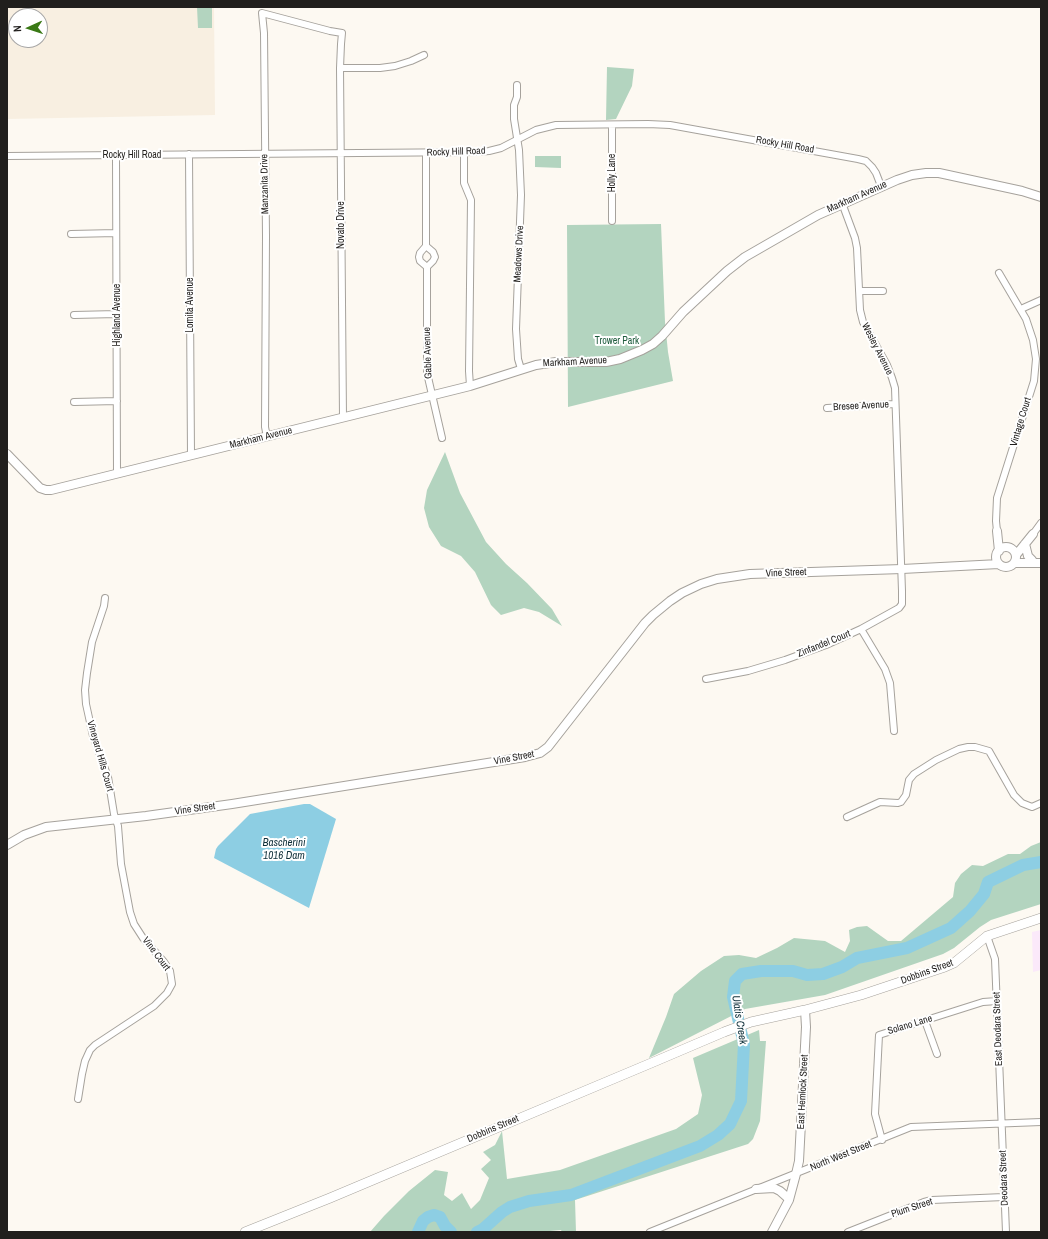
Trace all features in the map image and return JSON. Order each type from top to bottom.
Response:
[{"type":"main road","name":"Dobbins Street","points":[[245,1232],[263,1229],[330,1198],[724,1032],[751,1022],[805,1010],[861,994],[945,967],[954,963],[987,936],[1041,918]]},
{"type":"street","name":"Manzanita Drive","points":[[267,437],[265,427],[266,289],[264,33],[262,13],[316,28],[342,33]]},
{"type":"street","name":"Novato Drive","points":[[342,33],[340,68],[343,418]]},
{"type":"street","points":[[340,68],[380,68],[395,66],[424,55]]},
{"type":"street","name":"Meadows Drive","points":[[517,85],[517,97],[514,105],[514,119],[518,139],[521,195],[516,328],[518,359],[521,369]]},
{"type":"street","name":"Rocky Hill Road","points":[[7,156],[477,152],[495,150],[536,130],[556,125],[670,125],[858,158],[866,161],[872,166],[881,186]]},
{"type":"street","name":"Holly Lane","points":[[612,125],[612,221]]},
{"type":"street","points":[[464,152],[464,183],[471,200],[470,386]]},
{"type":"street","name":"Gable Avenue","points":[[426,153],[426,246],[420,253],[419,257],[420,261],[427,267]]},
{"type":"street","name":"Lomita Avenue","points":[[190,154],[191,456]]},
{"type":"street","name":"Highland Avenue","points":[[116,155],[117,474]]},
{"type":"street","name":"Markham Avenue","points":[[7,454],[40,488],[51,490],[432,396],[470,386],[536,365],[556,362],[606,362],[620,359],[653,344],[683,312],[744,257],[795,227],[842,203],[881,186],[912,175],[939,173],[1041,197]]},
{"type":"street","name":"Wesley Avenue","points":[[842,203],[856,243],[860,310],[863,322],[892,378],[895,388],[902,569]]},
{"type":"street","points":[[71,234],[116,233]]},
{"type":"street","name":"Gable Avenue","points":[[426,246],[433,252],[435,257],[427,267],[427,372],[442,438]]},
{"type":"street","name":"Vintage Court","points":[[997,531],[997,498],[1031,392],[1036,370],[1033,340],[1028,324],[1000,273]]},
{"type":"street","points":[[859,291],[883,291]]},
{"type":"street","points":[[1021,309],[1041,300]]},
{"type":"street","points":[[74,315],[117,314]]},
{"type":"street","points":[[74,402],[117,401]]},
{"type":"street","name":"Bresee Avenue","points":[[827,408],[895,404]]},
{"type":"street","points":[[1007,555],[1025,544],[1041,523]]},
{"type":"street","points":[[997,531],[1007,555]]},
{"type":"street","points":[[1007,555],[1033,534]]},
{"type":"street","points":[[1025,544],[1028,556],[1038,562]]},
{"type":"street","name":"Vine Street","points":[[7,845],[24,835],[46,827],[232,804],[525,757],[540,752],[548,747],[645,623],[660,608],[688,590],[712,580],[736,575],[978,565],[1007,555],[1038,562]]},
{"type":"street","name":"Zinfandel Court","points":[[706,679],[748,671],[785,660],[826,645],[861,629],[899,608],[902,604],[902,569]]},
{"type":"street","name":"Vineyard Hills Court","points":[[105,598],[104,606],[92,642],[85,690],[86,704],[93,736],[106,770],[116,819]]},
{"type":"street","points":[[861,629],[885,669],[890,683],[894,731]]},
{"type":"street","points":[[848,817],[880,802],[901,802],[906,795],[909,780],[914,774],[936,760],[959,749],[968,747],[975,747],[989,751],[1014,795],[1022,803],[1032,807],[1041,803]]},
{"type":"street","name":"Vine Court","points":[[78,1099],[85,1061],[90,1050],[95,1045],[154,1006],[167,993],[172,984],[170,971],[143,938],[134,924],[130,912],[121,864],[118,826],[116,819]]},
{"type":"street","name":"East Deodara Street","points":[[987,936],[995,959],[1002,1124]]},
{"type":"street","name":"Solano Lane","points":[[882,1140],[875,1114],[879,1035],[983,1002],[997,1001]]},
{"type":"street","name":"East Hemlock Street","points":[[772,1232],[789,1199],[799,1161],[806,1027],[805,1010]]},
{"type":"street","points":[[925,1021],[937,1054]]},
{"type":"street","name":"North West Street","points":[[650,1232],[911,1128],[1041,1122]]},
{"type":"street","name":"Deodara Street","points":[[1002,1124],[1006,1232]]},
{"type":"street","points":[[756,1189],[778,1189],[789,1199]]},
{"type":"street","name":"Plum Street","points":[[848,1232],[932,1200],[1004,1197]]},
{"type":"shaded area","points":[[7,7],[214,7],[215,115],[7,119]]},
{"type":"shaded area","points":[[1041,930],[1041,970],[1033,972],[1032,932]]},
{"type":"green space","points":[[197,7],[212,7],[212,28],[198,28]]},
{"type":"green space","points":[[607,67],[634,69],[632,86],[616,119],[606,120]]},
{"type":"green space","points":[[535,156],[561,156],[561,168],[535,167]]},
{"type":"green space","name":"Trower Park","points":[[661,224],[665,322],[673,381],[568,407],[567,225]]},
{"type":"green space","points":[[445,452],[460,493],[486,542],[552,609],[562,626],[539,612],[524,608],[501,615],[491,605],[475,572],[461,556],[441,546],[429,527],[424,508],[427,490]]},
{"type":"green space","points":[[1041,842],[1041,904],[991,920],[954,948],[943,954],[825,995],[745,1009],[649,1058],[674,994],[701,971],[724,956],[739,955],[756,958],[794,938],[825,941],[845,952],[850,941],[849,930],[867,926],[888,941],[901,941],[953,897],[955,883],[961,874],[972,865],[983,866],[1008,854],[1020,854],[1031,846]]},
{"type":"green space","points":[[759,1030],[760,1041],[766,1041],[760,1121],[753,1139],[748,1144],[575,1200],[576,1232],[562,1232],[561,1230],[539,1232],[370,1232],[409,1191],[435,1170],[448,1172],[444,1195],[452,1201],[462,1193],[471,1209],[480,1200],[489,1178],[481,1169],[491,1160],[483,1152],[495,1145],[502,1131],[507,1179],[560,1170],[676,1129],[698,1114],[702,1095],[693,1058]]},
{"type":"water","name":"Bascherini 1016 Dam","points":[[310,804],[336,819],[309,908],[214,858],[218,846],[250,814]]},
{"type":"waterway","name":"Ulatis Creek","points":[[477,1232],[483,1229],[510,1207],[529,1201],[571,1195],[700,1146],[718,1135],[730,1124],[741,1101],[744,1044],[733,997],[735,981],[742,974],[761,971],[793,971],[807,975],[823,974],[842,967],[857,958],[907,948],[951,928],[970,911],[984,894],[988,882],[1023,865],[1041,862]]},
{"type":"waterway","name":"Ulatis Creek","points":[[418,1232],[423,1221],[434,1215],[440,1217],[445,1226],[451,1232]]}]
